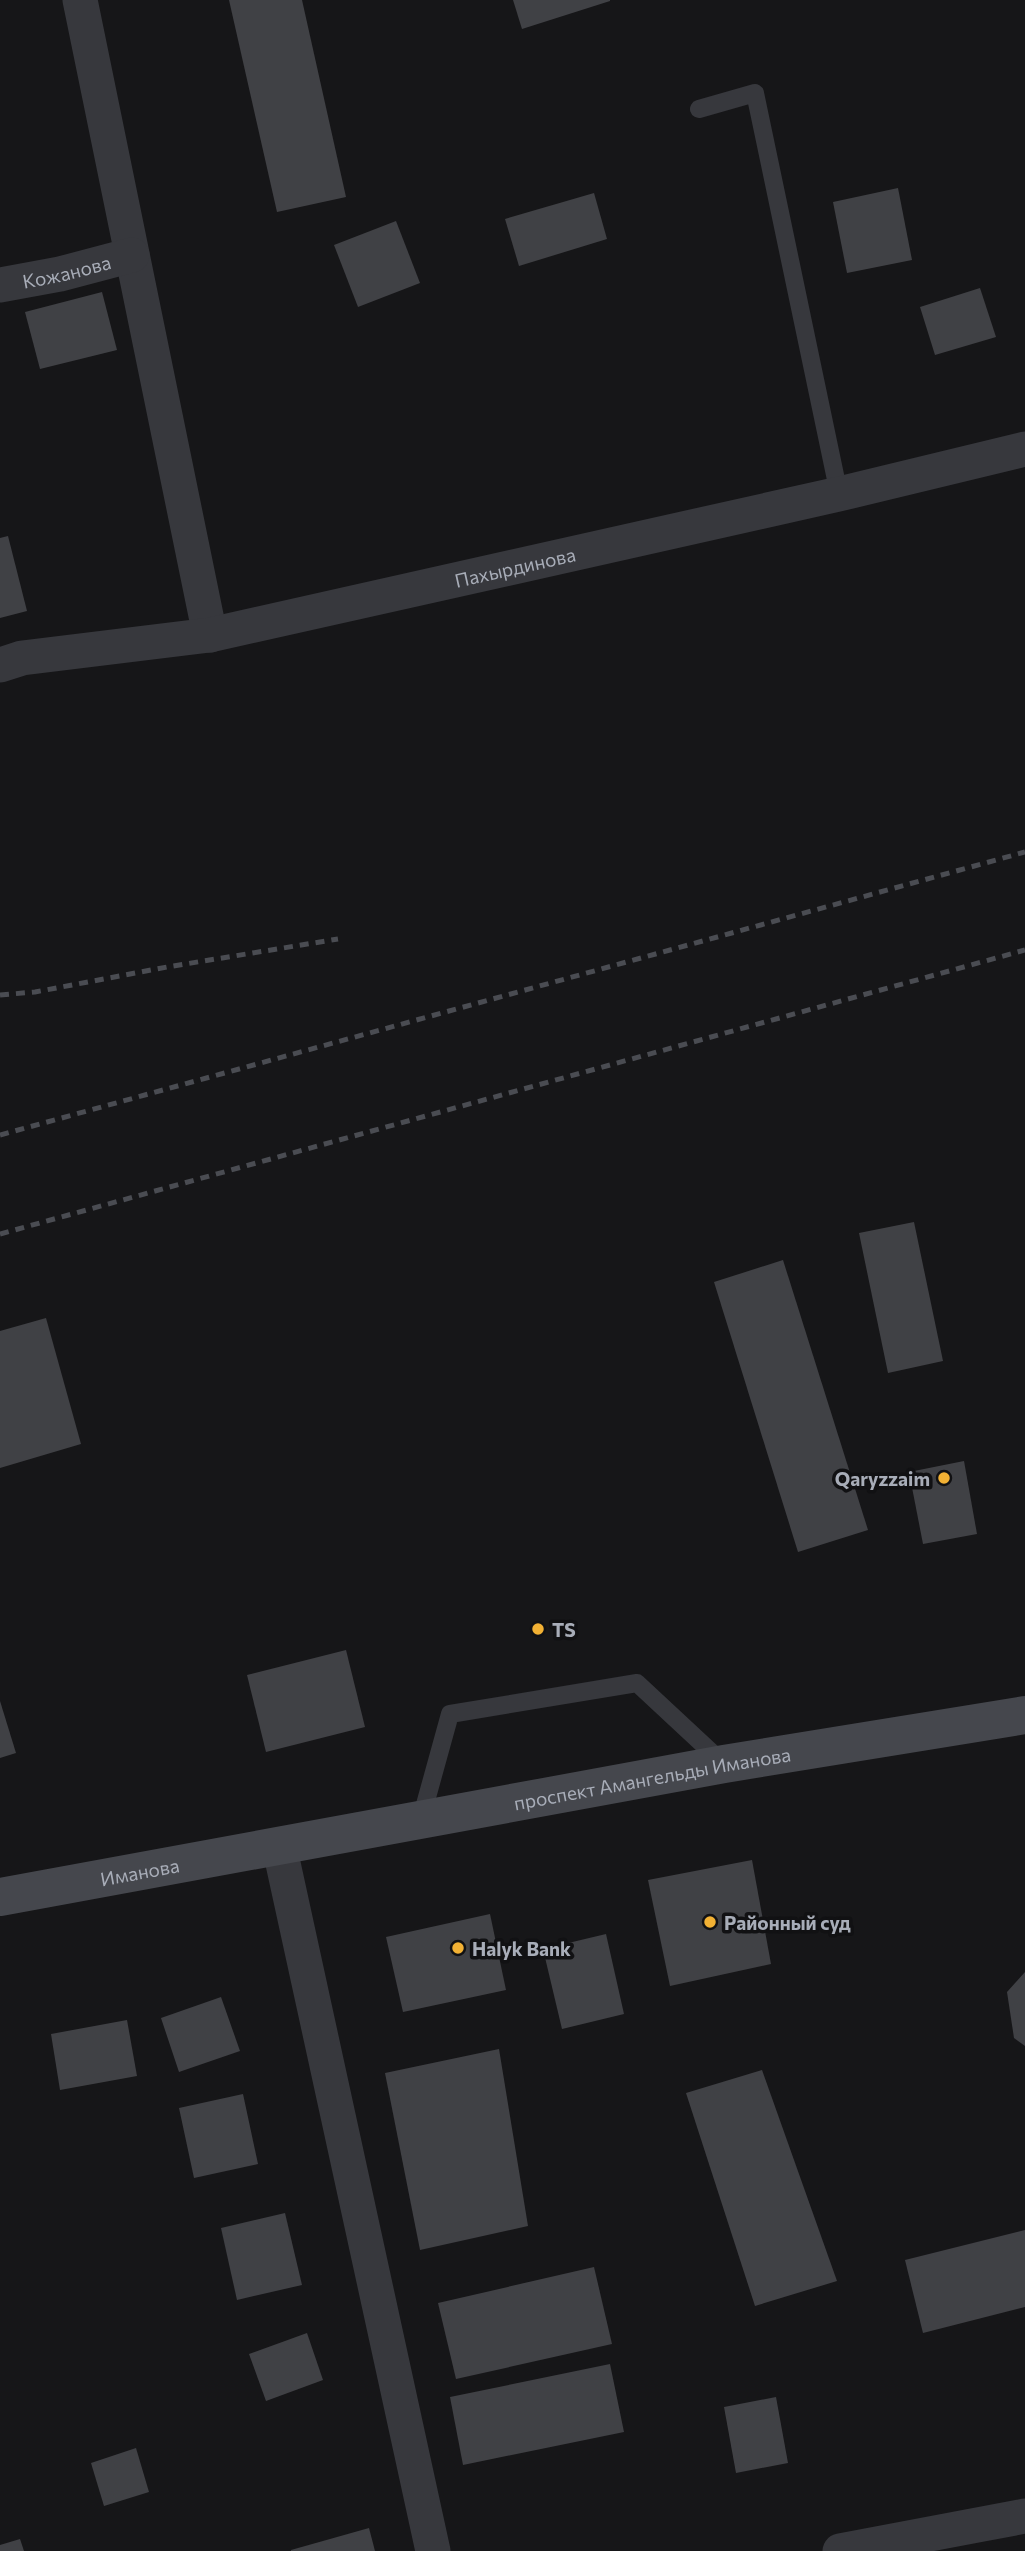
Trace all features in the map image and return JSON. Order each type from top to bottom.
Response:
[{"type":"main road","name":"проспект Амангельды Иманова","points":[[279,1844],[724,1764],[1025,1715]]},
{"type":"main road","name":"Иманова","points":[[0,1897],[279,1844]]},
{"type":"street","points":[[80,0],[210,635]]},
{"type":"street","name":"Кожанова","points":[[0,285],[60,274],[132,255]]},
{"type":"street","name":"Пахырдинова","points":[[0,665],[22,658],[210,635],[839,494],[1025,449]]},
{"type":"street","points":[[279,1844],[433,2551]]},
{"type":"street","points":[[840,2551],[1025,2516]]},
{"type":"lane","points":[[699,109],[755,93],[839,494]]},
{"type":"lane","points":[[421,1819],[450,1714],[637,1683],[724,1764]]},
{"type":"building","points":[[229,0],[302,0],[346,197],[277,212]]},
{"type":"building","points":[[513,0],[610,0],[610,1],[522,29]]},
{"type":"building","points":[[898,188],[912,260],[847,273],[833,202]]},
{"type":"building","points":[[594,193],[607,239],[519,266],[505,219]]},
{"type":"building","points":[[396,221],[420,283],[358,307],[334,245]]},
{"type":"building","points":[[980,288],[996,337],[935,355],[920,307]]},
{"type":"building","points":[[102,292],[117,350],[40,369],[25,312]]},
{"type":"building","points":[[8,536],[27,611],[0,618],[0,538]]},
{"type":"building","points":[[914,1222],[943,1361],[888,1373],[859,1233]]},
{"type":"building","points":[[783,1260],[868,1530],[798,1552],[714,1282]]},
{"type":"building","points":[[46,1318],[81,1444],[0,1468],[0,1331]]},
{"type":"building","points":[[964,1461],[977,1534],[923,1544],[909,1472]]},
{"type":"building","points":[[346,1650],[365,1727],[266,1752],[247,1675]]},
{"type":"building","points":[[0,1701],[16,1753],[0,1758]]},
{"type":"building","name":"Районный суд","points":[[752,1860],[771,1964],[670,1986],[648,1880]]},
{"type":"building","points":[[490,1914],[506,1990],[403,2012],[386,1937]]},
{"type":"building","points":[[606,1934],[624,2014],[562,2029],[543,1949]]},
{"type":"building","points":[[1025,1972],[1025,2046],[1014,2038],[1007,1992]]},
{"type":"building","points":[[221,1997],[240,2051],[179,2072],[161,2018]]},
{"type":"building","points":[[127,2020],[137,2076],[60,2090],[51,2034]]},
{"type":"building","points":[[499,2049],[528,2226],[420,2250],[385,2073]]},
{"type":"building","points":[[762,2070],[837,2281],[755,2306],[686,2093]]},
{"type":"building","points":[[243,2094],[258,2164],[194,2178],[179,2108]]},
{"type":"building","points":[[285,2213],[302,2285],[237,2300],[221,2228]]},
{"type":"building","points":[[1025,2230],[1025,2307],[923,2333],[905,2260]]},
{"type":"building","points":[[594,2267],[612,2344],[456,2379],[438,2303]]},
{"type":"building","points":[[307,2333],[323,2380],[266,2401],[249,2354]]},
{"type":"building","points":[[610,2364],[624,2432],[463,2465],[450,2397]]},
{"type":"building","points":[[776,2397],[788,2463],[736,2473],[724,2407]]},
{"type":"building","points":[[136,2448],[149,2492],[104,2506],[91,2463]]},
{"type":"building","points":[[369,2528],[375,2551],[291,2551],[291,2550]]},
{"type":"building","points":[[20,2539],[24,2551],[0,2551],[0,2545]]},
{"type":"railway","points":[[0,1135],[1025,852]]},
{"type":"railway","points":[[0,995],[35,992],[338,939]]},
{"type":"railway","points":[[0,1234],[1025,950]]},
{"type":"place","name":"Qaryzzaim","points":[[944,1478]]},
{"type":"place","name":"TS","points":[[538,1629]]},
{"type":"place","name":"Районный суд","points":[[710,1922]]},
{"type":"place","name":"Halyk Bank","points":[[458,1948]]}]
